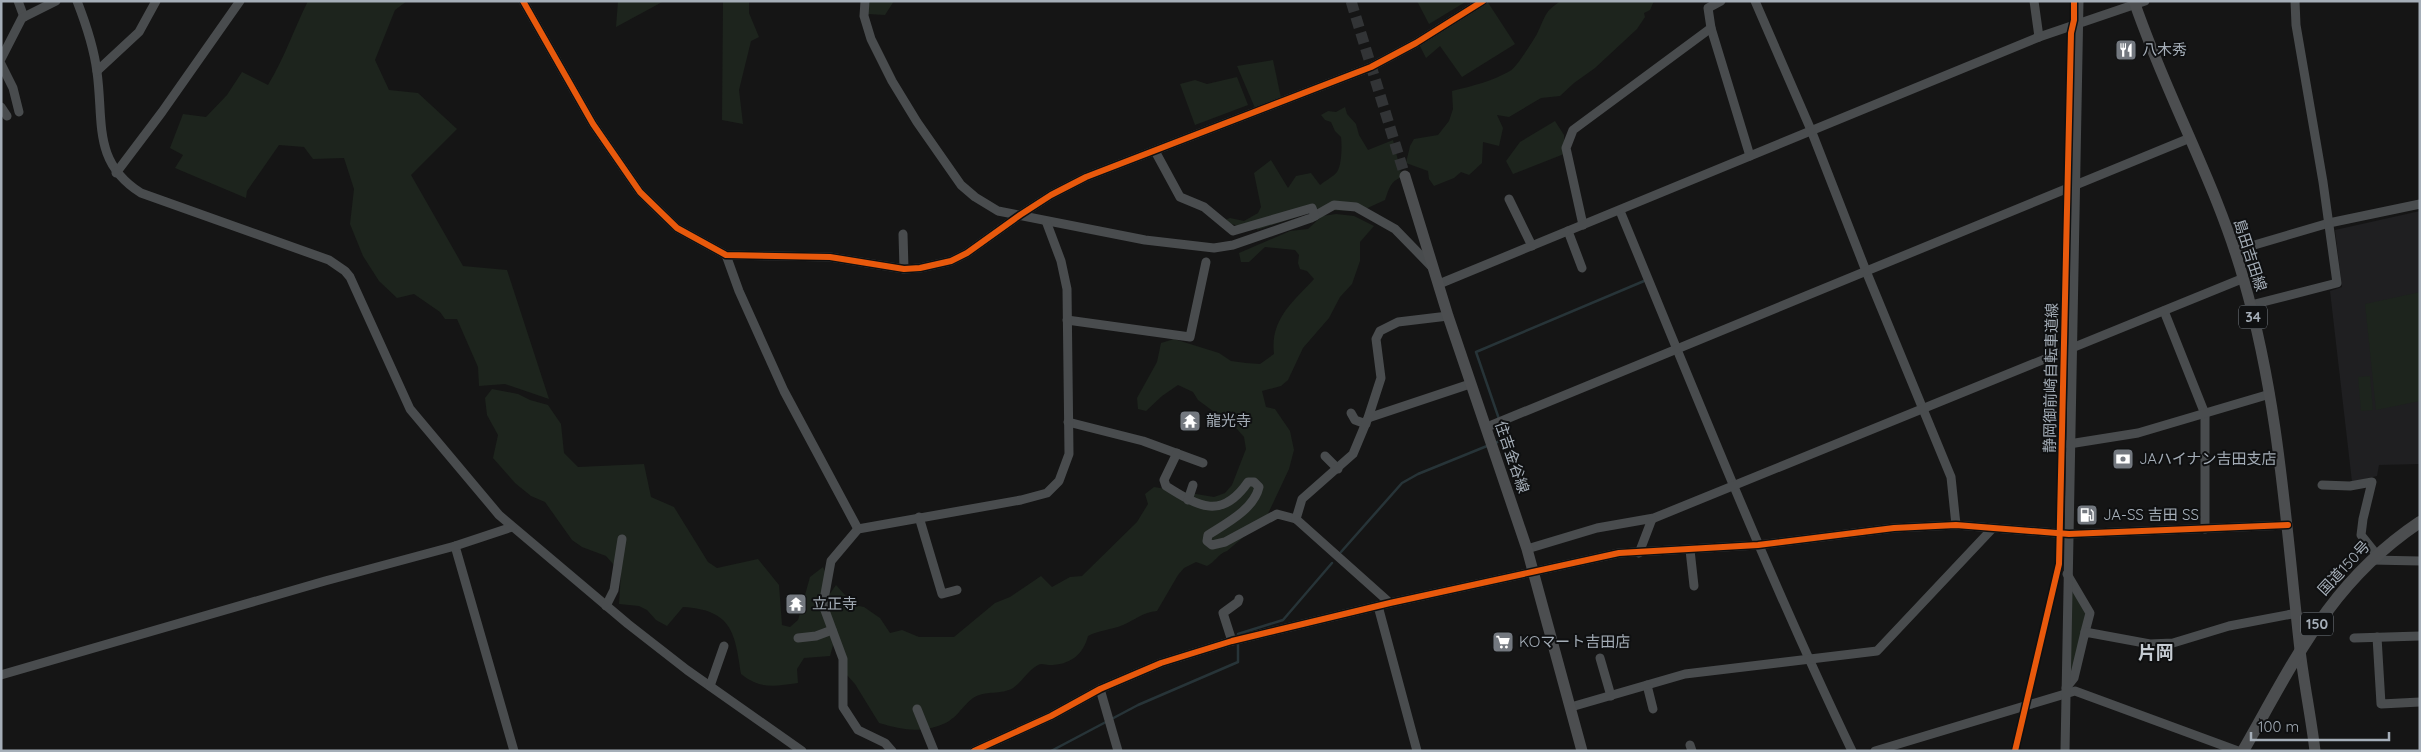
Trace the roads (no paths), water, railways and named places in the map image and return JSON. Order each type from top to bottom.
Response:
[{"type":"highway","name":"国道150号","points":[[2243,751],[2300,651],[2346,584],[2374,557],[2420,522]]},
{"type":"main road","name":"島田吉田線","points":[[2138,2],[2234,251],[2251,305],[2270,394],[2288,525],[2300,651]]},
{"type":"main road","name":"住吉金谷線","points":[[1405,176],[1470,384],[1490,426],[1492,444],[1527,549],[1582,751]]},
{"type":"main road","points":[[2300,651],[2314,751]]},
{"type":"street","points":[[18,1],[24,17]]},
{"type":"street","points":[[1,59],[24,17],[56,1]]},
{"type":"street","points":[[77,1],[86,22],[97,71],[105,155],[116,173],[126,184],[141,193],[329,260],[345,271],[350,277],[410,409],[482,495],[512,527],[606,606],[710,686],[802,751]]},
{"type":"street","points":[[97,71],[139,32],[156,1]]},
{"type":"street","points":[[116,173],[162,112],[240,1]]},
{"type":"street","points":[[523,1],[593,124],[640,192],[677,228],[726,255],[830,257],[904,269],[920,268],[951,261],[967,253],[1051,195],[1086,178],[1371,67],[1416,43],[1483,1]]},
{"type":"street","points":[[864,1],[864,16],[870,39],[892,81],[917,122],[961,185],[975,198],[998,211],[1145,240],[1214,248],[1233,245],[1315,216],[1334,206],[1356,207],[1395,229],[1433,269]]},
{"type":"street","points":[[1721,1],[1708,8],[1711,28],[1750,156]]},
{"type":"street","points":[[1755,1],[1811,130],[1866,271],[1951,477],[1956,525]]},
{"type":"street","points":[[2034,1],[2039,37]]},
{"type":"street","points":[[2065,751],[2066,574],[2069,534],[2069,444],[2079,1]]},
{"type":"street","points":[[2251,305],[2337,283],[2329,223],[2296,25],[2295,1]]},
{"type":"street","points":[[1439,284],[1583,225],[1620,212],[1811,130],[2039,37],[2138,2]]},
{"type":"street","points":[[1583,225],[1566,148],[1573,130],[1711,28]]},
{"type":"street","points":[[1,64],[13,88],[19,112]]},
{"type":"street","points":[[1,107],[7,116]]},
{"type":"street","points":[[1490,426],[2190,138]]},
{"type":"street","points":[[1154,152],[1180,197],[1204,207],[1233,231],[1312,208],[1315,216]]},
{"type":"street","points":[[1509,199],[1532,246]]},
{"type":"street","points":[[2234,251],[2329,223],[2420,204]]},
{"type":"street","points":[[1620,212],[1758,545],[1808,660],[1852,751]]},
{"type":"street","points":[[892,751],[886,743],[858,730],[843,707],[843,659],[824,605],[831,561],[858,529],[1022,500],[1047,493],[1059,481],[1069,454],[1067,289],[1061,261],[1046,221]]},
{"type":"street","points":[[1568,231],[1582,268]]},
{"type":"street","points":[[902,234],[904,269]]},
{"type":"street","points":[[726,255],[738,291],[784,391],[858,529]]},
{"type":"street","points":[[1067,320],[1190,336],[1206,262]]},
{"type":"street","points":[[1527,549],[1597,528],[1652,519],[2244,278]]},
{"type":"street","points":[[2164,311],[2205,414],[2205,529]]},
{"type":"street","points":[[1296,518],[1302,499],[1353,454],[1367,421],[1381,378],[1376,339],[1380,331],[1398,322],[1448,316]]},
{"type":"street","points":[[1351,413],[1356,420],[1367,421],[1470,384]]},
{"type":"street","points":[[2069,444],[2138,433],[2270,394]]},
{"type":"street","points":[[1068,422],[1144,441],[1203,463]]},
{"type":"street","points":[[1177,453],[1164,480],[1166,486],[1188,500],[1218,507],[1238,497],[1248,482],[1254,482],[1259,487],[1257,497],[1233,520],[1208,535],[1207,540],[1212,545],[1225,542],[1276,514],[1296,518],[1390,603]]},
{"type":"street","points":[[1325,456],[1338,469]]},
{"type":"street","points":[[2322,485],[2350,486],[2372,482],[2363,519],[2362,535],[2374,557],[2420,561]]},
{"type":"street","points":[[1188,500],[1193,485]]},
{"type":"street","points":[[919,517],[942,594],[957,590]]},
{"type":"street","points":[[1639,553],[1652,519]]},
{"type":"street","points":[[974,751],[1051,716],[1100,689],[1161,663],[1236,640],[1390,603],[1620,553],[1758,545],[1894,528],[1956,525],[2069,534],[2288,525]]},
{"type":"street","points":[[1,675],[325,581],[455,546],[512,527]]},
{"type":"street","points":[[1571,708],[1685,674],[1877,651],[1992,529]]},
{"type":"street","points":[[606,606],[614,590],[622,540]]},
{"type":"street","points":[[455,546],[514,751]]},
{"type":"street","points":[[1690,550],[1694,586]]},
{"type":"street","points":[[2066,574],[2090,613],[2074,678],[2066,691]]},
{"type":"street","points":[[1236,640],[1223,613],[1238,602],[1239,599]]},
{"type":"street","points":[[1378,606],[1417,751]]},
{"type":"street","points":[[2085,632],[2150,644],[2173,643],[2213,630],[2297,613]]},
{"type":"street","points":[[798,638],[816,636],[832,630]]},
{"type":"street","points":[[2377,636],[2381,704],[2420,702]]},
{"type":"street","points":[[2354,638],[2420,636]]},
{"type":"street","points":[[710,686],[724,646]]},
{"type":"street","points":[[1600,658],[1611,696]]},
{"type":"street","points":[[1647,685],[1653,708]]},
{"type":"street","points":[[1100,689],[1118,751]]},
{"type":"street","points":[[1875,751],[2066,691],[2075,691],[2092,696],[2238,751]]},
{"type":"street","points":[[917,709],[934,751]]},
{"type":"waterway","points":[[1499,419],[1476,352],[1644,281]]},
{"type":"waterway","points":[[1495,443],[1505,439],[1500,424]]},
{"type":"waterway","points":[[1341,552],[1402,483],[1418,474],[1487,446]]},
{"type":"waterway","points":[[1238,637],[1238,634],[1283,620],[1332,563]]},
{"type":"waterway","points":[[1051,751],[1138,705],[1238,662],[1238,642]]},
{"type":"tunnel","points":[[1351,1],[1405,176]]},
{"type":"place","name":"八木秀","points":[[2126,50]]},
{"type":"place","name":"龍光寺","points":[[1190,421]]},
{"type":"place","name":"JAハイナン吉田支店","points":[[2123,459]]},
{"type":"place","name":"JA-SS 吉田 SS","points":[[2087,515]]},
{"type":"place","name":"立正寺","points":[[796,604]]},
{"type":"place","name":"KOマート吉田店","points":[[1503,642]]},
{"type":"district","name":"片岡","points":[[2156,653]]}]
